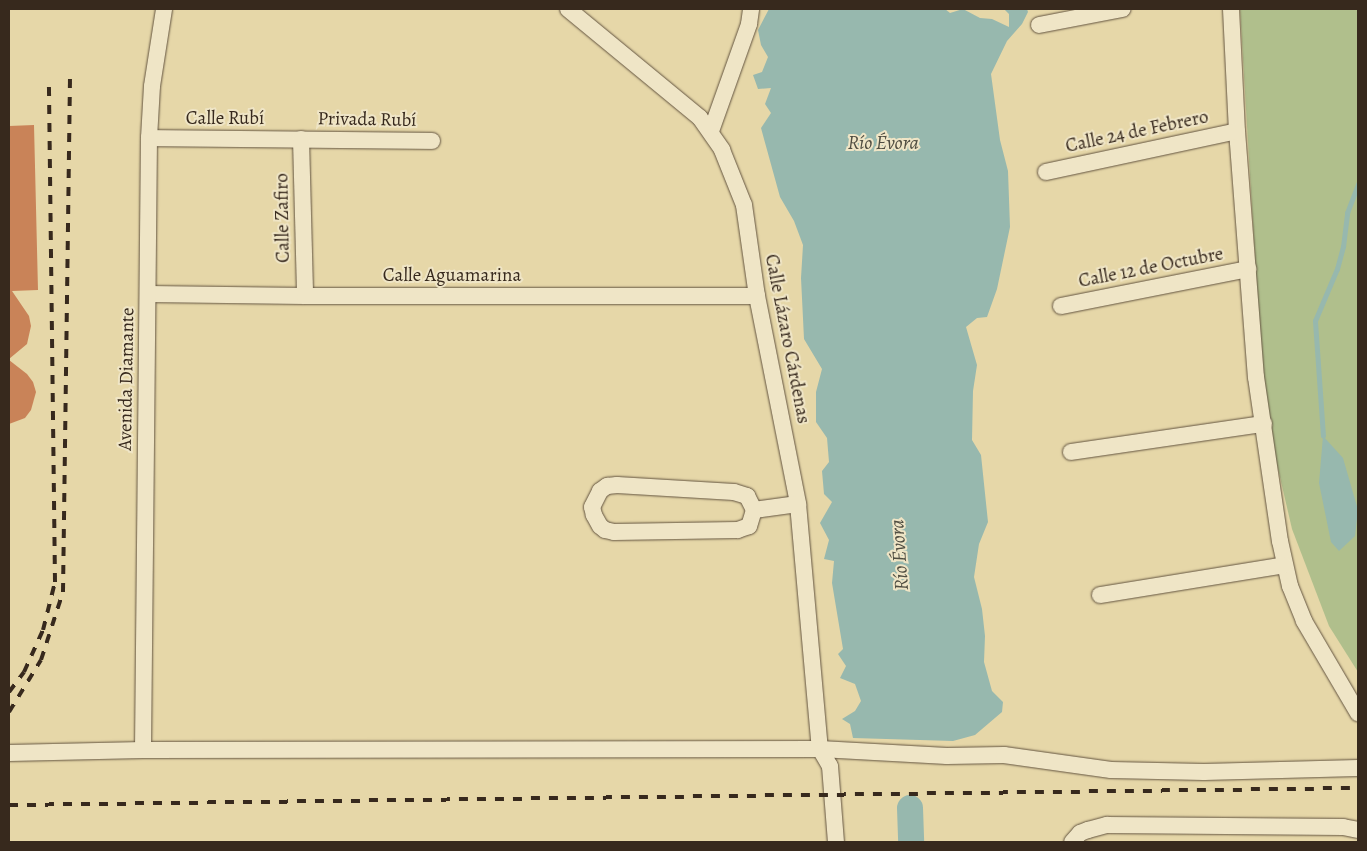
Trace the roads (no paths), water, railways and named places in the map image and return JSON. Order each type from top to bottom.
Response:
[{"type":"street","name":"Avenida Diamante","points":[[143,750],[149,138],[152,86],[164,9]]},
{"type":"street","name":"Calle Lázaro Cárdenas","points":[[568,9],[688,106],[711,131],[731,168],[744,205],[757,296],[798,504],[820,749],[830,766],[836,842]]},
{"type":"street","points":[[711,131],[749,24],[751,9]]},
{"type":"street","points":[[1039,25],[1122,9]]},
{"type":"street","points":[[1231,9],[1237,131],[1256,377],[1280,541],[1290,586],[1304,621],[1358,713]]},
{"type":"street","name":"Calle 24 de Febrero","points":[[1046,172],[1237,131]]},
{"type":"street","name":"Calle Rubí","points":[[149,138],[301,139]]},
{"type":"street","name":"Privada Rubí","points":[[301,139],[432,140]]},
{"type":"street","name":"Calle Zafiro","points":[[301,139],[305,296]]},
{"type":"street","name":"Calle 12 de Octubre","points":[[1061,306],[1248,269]]},
{"type":"street","name":"Calle Aguamarina","points":[[148,294],[757,296]]},
{"type":"street","points":[[1071,452],[1264,424]]},
{"type":"street","points":[[617,484],[734,492],[747,496],[754,510],[749,526],[738,530],[614,532],[605,530],[600,526],[592,506],[600,491],[607,486],[617,484]]},
{"type":"street","points":[[754,510],[798,504]]},
{"type":"street","points":[[1100,595],[1285,564]]},
{"type":"street","points":[[9,753],[143,750],[820,749],[947,756],[1004,755],[1111,770],[1204,772],[1358,768]]},
{"type":"street","points":[[1072,842],[1080,833],[1107,825],[1343,827],[1358,830]]},
{"type":"water","name":"Río Évora","points":[[769,9],[945,9],[950,13],[963,9],[980,18],[992,19],[1009,27],[1009,14],[1004,9],[1027,9],[1028,12],[1022,24],[1007,41],[991,74],[1000,140],[1008,171],[1010,227],[997,289],[987,317],[977,318],[966,327],[977,365],[973,391],[972,440],[981,455],[988,522],[979,544],[974,577],[982,609],[985,636],[984,662],[992,691],[1003,702],[1002,712],[975,735],[953,741],[853,738],[850,724],[842,719],[855,711],[861,701],[855,684],[840,678],[846,666],[838,654],[843,649],[832,583],[834,561],[824,559],[829,540],[820,523],[832,502],[824,494],[822,471],[829,462],[827,438],[816,422],[816,392],[822,369],[804,339],[801,278],[803,245],[794,221],[780,197],[761,128],[771,113],[765,104],[771,88],[758,89],[753,75],[762,72],[768,57],[761,45],[758,30]]},
{"type":"water","points":[[1323,436],[1343,458],[1358,510],[1355,536],[1339,551],[1331,542],[1319,483]]},
{"type":"waterway","points":[[1323,436],[1315,321],[1337,269],[1343,247],[1347,213],[1358,184]]},
{"type":"waterway","name":"Río Évora","points":[[910,808],[911,842]]},
{"type":"railway","points":[[9,712],[41,660],[63,592],[70,79]]},
{"type":"railway","points":[[9,692],[24,672],[43,630],[55,582],[49,87]]},
{"type":"railway","points":[[9,805],[1358,788]]}]
